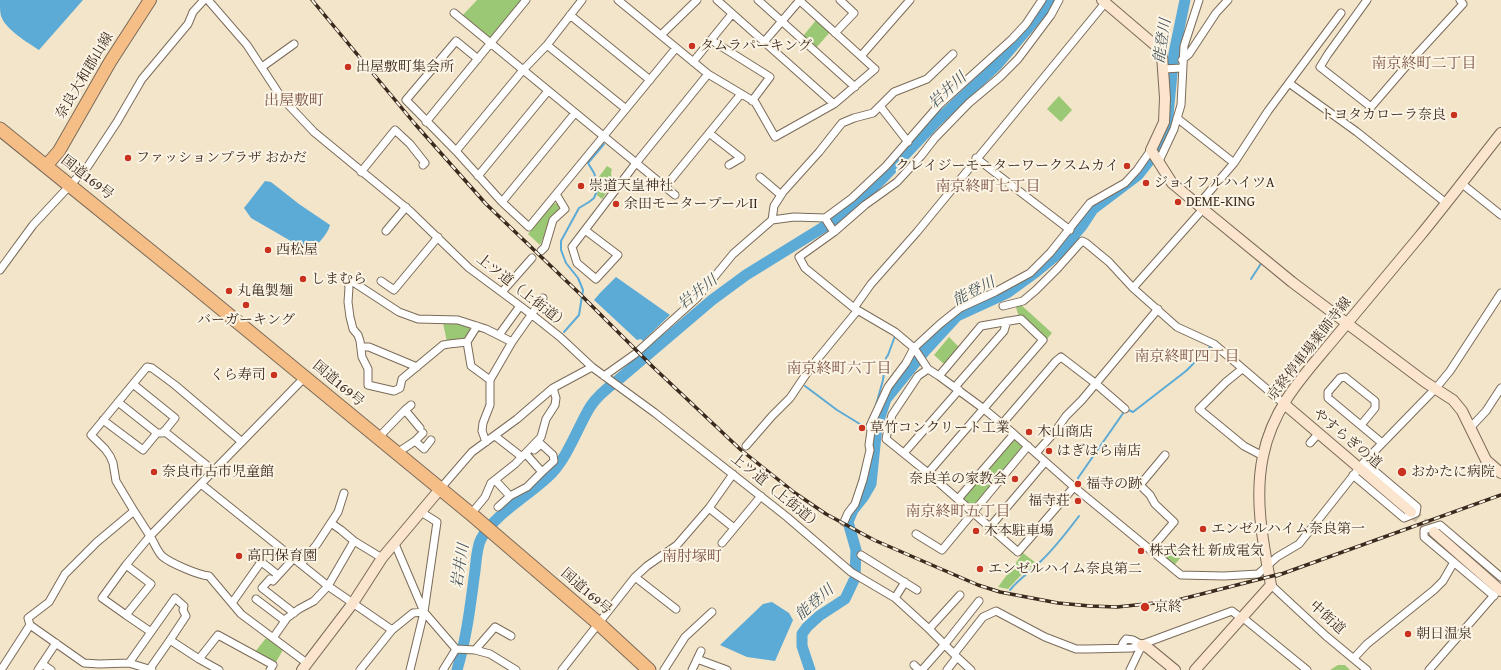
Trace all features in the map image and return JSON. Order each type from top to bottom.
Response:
[{"type":"highway","name":"国道169号","points":[[0,129],[472,514],[598,623],[649,670]]},
{"type":"main road","name":"奈良大和郡山線","points":[[46,166],[59,151],[110,62],[150,0]]},
{"type":"street","points":[[0,270],[33,225],[69,184],[88,166],[142,80],[188,24],[194,12],[204,0]]},
{"type":"street","name":"上ツ道（上街道）","points":[[208,0],[247,45],[281,97],[314,132],[347,158],[361,172],[406,207],[469,268],[560,337],[604,376],[655,413],[787,516],[856,575],[895,598],[929,628],[955,656],[971,670]]},
{"type":"street","points":[[426,122],[526,0]]},
{"type":"street","points":[[456,151],[523,70],[547,45],[582,0]]},
{"type":"street","points":[[618,0],[708,74],[755,102],[775,137],[834,104],[875,69],[799,0],[764,42]]},
{"type":"street","points":[[660,35],[697,0]]},
{"type":"street","points":[[717,0],[834,104]]},
{"type":"street","points":[[758,0],[855,87]]},
{"type":"street","points":[[835,33],[854,13],[840,0]]},
{"type":"street","points":[[861,56],[910,0]]},
{"type":"street","points":[[604,376],[635,354],[697,298],[733,254],[772,220],[794,217],[826,219],[852,198],[886,166],[939,105],[1012,39],[1026,24],[1042,0]]},
{"type":"street","points":[[1059,0],[1051,15],[1018,58],[1000,77],[969,103],[940,133],[897,182],[799,257],[805,268],[855,310],[896,332],[915,349],[926,366],[984,409],[1074,487],[1181,575],[1224,576],[1258,574],[1277,557],[1299,544],[1359,468],[1436,388],[1450,371],[1501,293]]},
{"type":"street","points":[[844,522],[848,513],[855,504],[863,480],[870,450],[870,426],[888,387],[915,349],[940,324],[960,308],[995,292],[1030,273],[1070,230],[1090,203],[1117,188],[1130,178],[1155,155],[1174,129],[1180,105],[1181,68],[1184,46],[1199,0]]},
{"type":"street","points":[[1182,60],[1189,54],[1216,13],[1228,0]]},
{"type":"street","points":[[1367,0],[1320,67],[1371,107],[1463,4],[1460,0]]},
{"type":"street","points":[[746,446],[790,398],[810,367],[855,310],[870,284],[917,232],[1103,1],[1156,46],[1162,55],[1165,98],[1164,122],[1155,155],[1172,183],[1292,282],[1425,382],[1453,400],[1462,411],[1471,427],[1486,460],[1501,474]]},
{"type":"street","points":[[1133,288],[1201,207],[1234,163],[1268,111],[1341,13]]},
{"type":"street","points":[[454,14],[675,195]]},
{"type":"street","points":[[693,62],[732,14]]},
{"type":"street","points":[[570,15],[650,80]]},
{"type":"street","points":[[711,40],[770,78],[752,101]]},
{"type":"street","points":[[478,59],[456,41],[406,100],[456,151],[502,202],[529,227],[676,48]]},
{"type":"street","points":[[262,67],[294,44]]},
{"type":"street","points":[[547,45],[626,109]]},
{"type":"street","points":[[772,220],[774,206],[781,194],[819,152],[842,123],[873,113],[894,92],[927,79],[953,54]]},
{"type":"street","points":[[1164,68],[1181,68]]},
{"type":"street","points":[[585,230],[618,255],[596,279],[577,263],[572,247],[636,163],[708,74]]},
{"type":"street","points":[[1289,83],[1357,132],[1446,203]]},
{"type":"street","points":[[478,176],[548,91]]},
{"type":"street","points":[[665,187],[741,94]]},
{"type":"street","points":[[880,106],[908,142]]},
{"type":"street","points":[[502,202],[575,113]]},
{"type":"street","points":[[1177,118],[1234,163]]},
{"type":"street","points":[[361,172],[395,130],[410,144],[425,163],[423,165]]},
{"type":"street","points":[[709,133],[741,158],[729,165]]},
{"type":"street","name":"京終停車場薬師寺線","points":[[1271,585],[1266,566],[1260,518],[1260,480],[1263,456],[1276,416],[1290,393],[1446,203],[1501,133]]},
{"type":"street","points":[[976,158],[1070,230]]},
{"type":"street","points":[[760,177],[781,194]]},
{"type":"street","points":[[1461,183],[1501,215]]},
{"type":"street","points":[[541,251],[545,247],[553,220],[565,208],[556,194]]},
{"type":"street","points":[[386,231],[406,207]]},
{"type":"street","points":[[826,219],[833,231]]},
{"type":"street","points":[[381,281],[394,290],[438,237]]},
{"type":"street","points":[[1003,306],[1023,301],[1058,268],[1082,241],[1109,262],[1133,288],[1182,330],[1214,344],[1283,403]]},
{"type":"street","points":[[502,292],[532,258]]},
{"type":"street","points":[[467,342],[443,345],[402,379],[400,388],[394,392],[368,385],[368,369],[362,357],[360,341],[358,335],[353,329],[350,317],[348,302],[349,287],[347,278],[399,312],[418,319],[458,320],[477,326],[512,342]]},
{"type":"street","points":[[486,442],[482,431],[483,423],[490,405],[490,380],[512,342],[543,298]]},
{"type":"street","points":[[499,335],[520,306]]},
{"type":"street","points":[[1036,453],[1054,434],[1066,416],[1096,383],[1158,309]]},
{"type":"street","points":[[928,473],[1043,340],[1021,319],[982,326],[939,376]]},
{"type":"street","points":[[904,453],[1004,331],[1007,322]]},
{"type":"street","points":[[477,326],[467,342],[471,366],[490,380]]},
{"type":"street","points":[[361,347],[369,347],[417,367]]},
{"type":"street","points":[[1002,424],[1061,357],[1096,383],[1125,409]]},
{"type":"street","points":[[242,442],[175,385],[152,368],[147,367],[91,435],[110,456],[113,463],[116,481],[162,556],[201,575],[209,576],[241,614],[273,638],[305,667],[353,603],[382,558],[472,452],[495,436],[553,388],[592,366]]},
{"type":"street","points":[[926,366],[892,415],[886,439],[928,473],[1018,552],[1074,487]]},
{"type":"street","points":[[1242,369],[1226,382],[1199,409],[1244,446],[1263,456]]},
{"type":"street","points":[[151,632],[102,598],[126,565],[150,536],[305,377]]},
{"type":"street","points":[[1361,425],[1375,408],[1375,401],[1345,377],[1340,378],[1328,392],[1328,398],[1382,443]]},
{"type":"street","points":[[103,420],[143,450],[175,418],[133,384]]},
{"type":"street","points":[[472,514],[485,497],[491,483],[526,454],[541,437],[546,419],[555,405],[556,398],[553,388]]},
{"type":"street","points":[[1471,427],[1486,411],[1501,388]]},
{"type":"street","points":[[118,402],[214,471]]},
{"type":"street","name":"やすらぎの道","points":[[1283,403],[1411,512]]},
{"type":"street","points":[[378,438],[411,405]]},
{"type":"street","points":[[397,453],[415,441],[422,430],[405,410]]},
{"type":"street","points":[[958,499],[1014,434]]},
{"type":"street","points":[[1310,443],[1318,434]]},
{"type":"street","points":[[495,436],[526,454],[542,472]]},
{"type":"street","points":[[415,441],[424,449],[431,440]]},
{"type":"street","points":[[498,507],[510,496],[527,487],[554,461],[553,455],[541,444],[526,454]]},
{"type":"street","points":[[916,534],[942,550],[1028,446]]},
{"type":"street","points":[[1150,550],[1174,522],[1155,504],[1150,495],[1140,485],[1165,455]]},
{"type":"street","points":[[990,527],[1045,462]]},
{"type":"street","points":[[1359,468],[1417,507],[1416,513],[1404,518],[1359,468]]},
{"type":"street","points":[[562,670],[635,577],[647,566],[677,545],[709,508],[733,474]]},
{"type":"street","points":[[495,480],[510,496]]},
{"type":"street","points":[[201,484],[328,586],[392,630]]},
{"type":"street","points":[[301,564],[317,544],[338,512],[344,493]]},
{"type":"street","points":[[722,543],[761,496]]},
{"type":"street","points":[[709,508],[734,528]]},
{"type":"street","points":[[129,663],[175,598],[184,606],[183,610],[186,616],[150,670],[129,663],[84,663],[30,625],[28,618],[49,602],[65,574],[97,542],[134,511]]},
{"type":"street","points":[[410,670],[424,612],[437,522],[421,512]]},
{"type":"street","points":[[331,523],[354,541],[382,558]]},
{"type":"street","points":[[1499,591],[1454,562],[1424,537],[1424,530],[1440,525],[1501,577]]},
{"type":"street","points":[[1434,532],[1499,591]]},
{"type":"street","points":[[273,638],[285,621],[294,613],[314,601],[328,586],[354,541]]},
{"type":"street","points":[[395,544],[424,612],[458,648],[490,654],[516,670]]},
{"type":"street","points":[[861,555],[918,590]]},
{"type":"street","points":[[294,558],[273,581],[270,579],[262,588],[294,613]]},
{"type":"street","points":[[232,603],[260,561],[278,575]]},
{"type":"street","points":[[1354,658],[1367,644],[1434,590],[1443,581],[1454,562]]},
{"type":"street","points":[[126,565],[151,584],[126,615]]},
{"type":"street","points":[[635,577],[676,609]]},
{"type":"street","points":[[895,598],[905,582]]},
{"type":"street","points":[[1195,670],[1271,585]]},
{"type":"street","name":"中街道","points":[[1271,585],[1326,636],[1367,670]]},
{"type":"street","points":[[1429,670],[1499,591]]},
{"type":"street","points":[[929,628],[960,595]]},
{"type":"street","points":[[256,599],[285,621]]},
{"type":"street","points":[[918,668],[945,644],[979,601]]},
{"type":"street","points":[[946,670],[984,617],[996,611],[1045,636],[1076,649],[1132,648],[1232,611],[1307,670]]},
{"type":"street","points":[[360,670],[392,630],[413,612],[424,612]]},
{"type":"street","points":[[664,670],[685,638],[712,612]]},
{"type":"street","points":[[1,670],[30,625]]},
{"type":"street","points":[[473,650],[495,627],[511,636]]},
{"type":"street","points":[[199,659],[218,635],[273,665],[270,670]]},
{"type":"street","points":[[170,640],[219,670]]},
{"type":"street","points":[[51,670],[40,667],[56,643]]},
{"type":"street","points":[[1130,670],[1142,645]]},
{"type":"street","points":[[1142,645],[1147,647],[1176,670]]},
{"type":"street","points":[[443,670],[458,648]]},
{"type":"street","points":[[692,670],[701,651]]},
{"type":"street","points":[[697,659],[728,670]]},
{"type":"street","points":[[106,670],[112,663]]},
{"type":"green space","points":[[477,0],[523,0],[490,41],[461,17]]},
{"type":"green space","points":[[817,19],[831,31],[816,48],[803,36]]},
{"type":"green space","points":[[1059,96],[1072,110],[1061,122],[1047,109]]},
{"type":"green space","points":[[607,166],[612,169],[611,173],[613,184],[602,199],[597,195],[599,186],[598,178]]},
{"type":"green space","points":[[553,203],[559,204],[562,208],[548,228],[540,245],[528,234]]},
{"type":"green space","points":[[1019,303],[1052,333],[1047,339],[1022,316],[1019,317],[1015,304]]},
{"type":"green space","points":[[461,322],[471,329],[464,339],[447,342],[443,323]]},
{"type":"green space","points":[[949,337],[959,347],[944,364],[934,355]]},
{"type":"green space","points":[[1013,438],[1024,447],[972,508],[961,498]]},
{"type":"green space","points":[[1173,544],[1184,553],[1173,567],[1162,558]]},
{"type":"green space","points":[[1023,553],[1036,563],[1022,574],[1008,589],[998,587]]},
{"type":"green space","points":[[266,638],[283,650],[276,662],[255,652]]},
{"type":"green space","points":[[1338,665],[1345,665],[1350,670],[1330,670]]},
{"type":"water","points":[[0,0],[83,0],[39,50],[7,26],[1,16]]},
{"type":"water","points":[[265,181],[271,182],[299,204],[330,225],[324,236],[308,251],[251,218],[244,208]]},
{"type":"water","points":[[616,277],[670,315],[643,341],[641,339],[637,340],[594,300]]},
{"type":"water","points":[[772,602],[789,613],[793,620],[775,661],[747,657],[720,645],[763,604]]},
{"type":"waterway","name":"岩井川","points":[[457,670],[465,636],[477,552],[481,539],[487,530],[504,512],[544,481],[558,466],[585,415],[596,399],[712,300],[746,275],[835,220],[858,202],[937,121],[997,65],[1052,0]]},
{"type":"waterway","name":"能登川","points":[[810,670],[802,646],[802,634],[819,616],[845,599],[855,578],[856,550],[848,522],[853,510],[871,484],[877,426],[886,399],[924,352],[957,316],[1007,293],[1036,272],[1059,253],[1082,226],[1093,209],[1138,175],[1149,161],[1162,143],[1168,115],[1174,53],[1185,0]]},
{"type":"waterway","points":[[564,332],[579,315],[583,290],[578,278],[566,263],[561,250],[561,241],[579,208],[594,198],[597,191],[597,182],[588,163],[604,144]]},
{"type":"waterway","points":[[1251,279],[1262,262]]},
{"type":"waterway","points":[[876,405],[883,380],[886,358],[895,336]]},
{"type":"waterway","points":[[1085,492],[1079,487],[1078,478],[1126,409],[1133,412],[1186,371],[1212,345]]},
{"type":"waterway","points":[[805,386],[837,410],[868,429]]},
{"type":"waterway","points":[[1010,590],[1051,551],[1079,516]]},
{"type":"tunnel","points":[[1411,512],[1434,532]]},
{"type":"railway","points":[[312,0],[415,124],[486,204],[580,294],[653,367],[741,450],[795,493],[826,514],[874,540],[978,585],[1000,592],[1058,603],[1117,607],[1174,601],[1280,574]]},
{"type":"railway","points":[[1276,576],[1501,495]]},
{"type":"place","name":"タムラパーキング","points":[[692,46]]},
{"type":"place","name":"出屋敷町集会所","points":[[348,67]]},
{"type":"place","name":"トヨタカローラ奈良","points":[[1454,115]]},
{"type":"place","name":"ファッションプラザ おかだ","points":[[128,158]]},
{"type":"place","name":"クレイジーモーターワークスムカイ","points":[[1127,166]]},
{"type":"place","name":"ジョイフルハイツA","points":[[1146,183]]},
{"type":"place","name":"崇道天皇神社","points":[[581,186]]},
{"type":"place","name":"DEME-KING","points":[[1178,202]]},
{"type":"place","name":"余田モータープールⅡ","points":[[616,204]]},
{"type":"place","name":"西松屋","points":[[268,250]]},
{"type":"place","name":"しまむら","points":[[303,279]]},
{"type":"place","name":"丸亀製麺","points":[[229,291]]},
{"type":"place","name":"バーガーキング","points":[[246,305]]},
{"type":"place","name":"くら寿司","points":[[274,375]]},
{"type":"place","name":"草竹コンクリート工業","points":[[862,428]]},
{"type":"place","name":"木山商店","points":[[1029,432]]},
{"type":"place","name":"はぎはら南店","points":[[1049,451]]},
{"type":"place","name":"奈良市古市児童館","points":[[154,472]]},
{"type":"place","name":"おかたに病院","points":[[1402,472]]},
{"type":"place","name":"奈良羊の家教会","points":[[1015,479]]},
{"type":"place","name":"福寺の跡","points":[[1078,484]]},
{"type":"place","name":"福寺荘","points":[[1078,501]]},
{"type":"place","name":"エンゼルハイム奈良第一","points":[[1203,529]]},
{"type":"place","name":"木本駐車場","points":[[976,531]]},
{"type":"place","name":"株式会社 新成電気","points":[[1141,551]]},
{"type":"place","name":"高円保育園","points":[[239,556]]},
{"type":"place","name":"エンゼルハイム奈良第二","points":[[980,569]]},
{"type":"place","name":"京終","points":[[1145,607]]},
{"type":"place","name":"朝日温泉","points":[[1408,634]]},
{"type":"district","name":"南京終町二丁目","points":[[1424,64]]},
{"type":"district","name":"出屋敷町","points":[[294,101]]},
{"type":"district","name":"南京終町七丁目","points":[[988,187]]},
{"type":"district","name":"南京終町四丁目","points":[[1187,357]]},
{"type":"district","name":"南京終町六丁目","points":[[839,369]]},
{"type":"district","name":"南京終町五丁目","points":[[958,512]]},
{"type":"district","name":"南肘塚町","points":[[692,557]]}]
